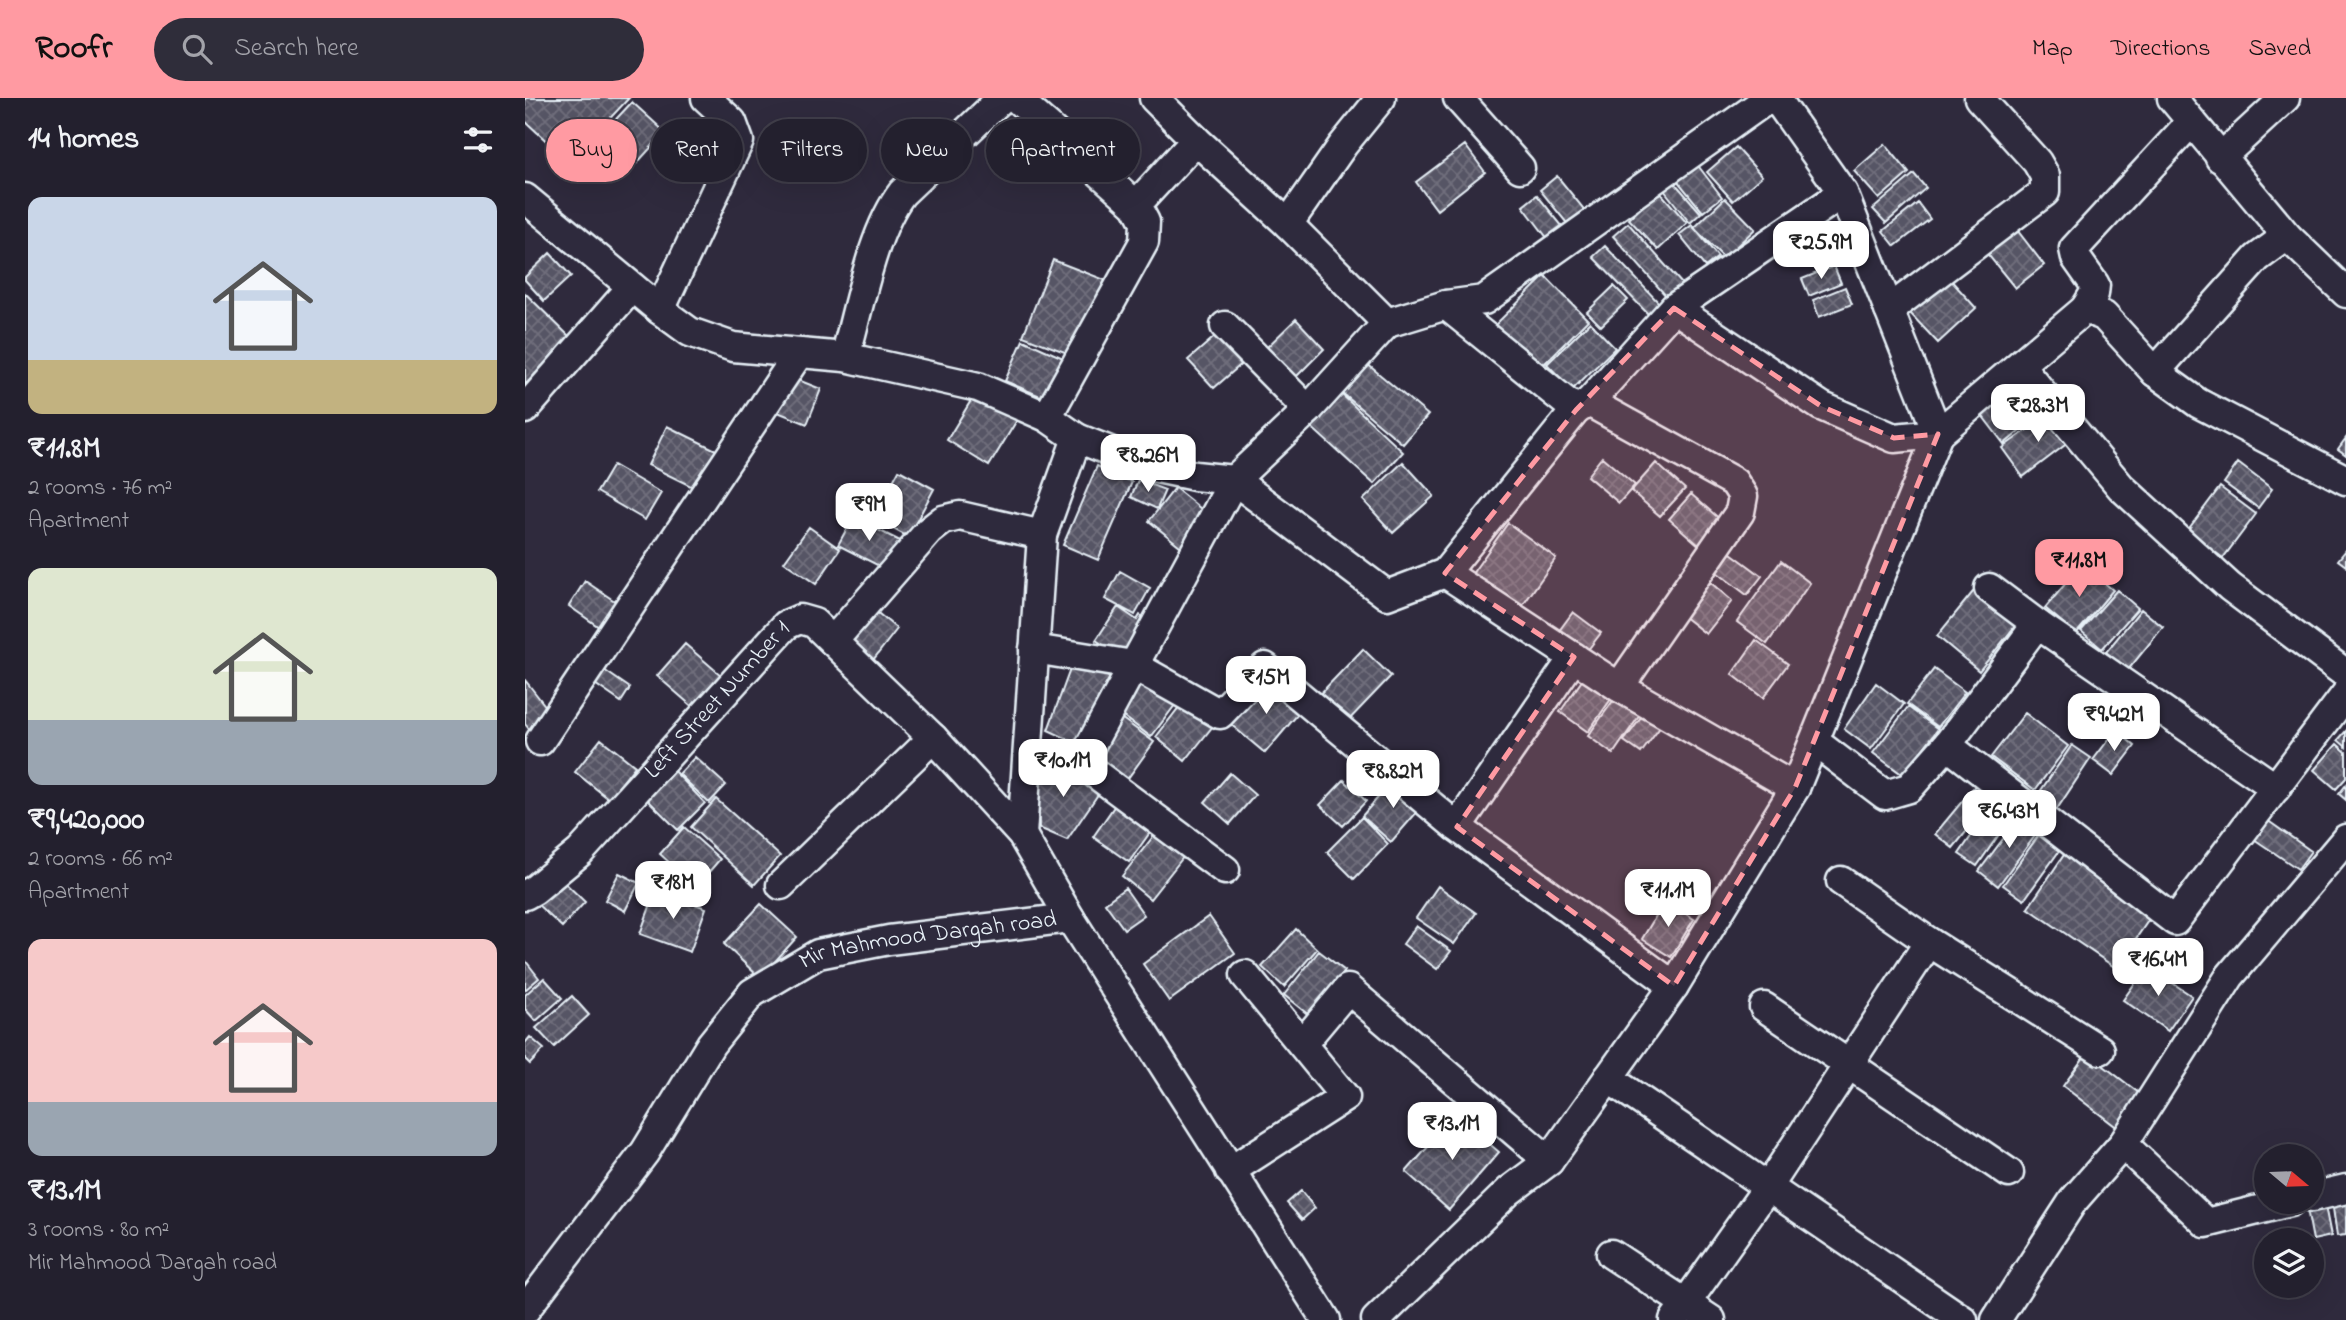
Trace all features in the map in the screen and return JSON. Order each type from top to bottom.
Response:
[{"type":"street","points":[[660,310],[739,141],[732,122],[705,98]]},
{"type":"street","points":[[845,356],[881,228],[891,208],[902,193],[1002,98]]},
{"type":"street","points":[[1016,98],[1136,205],[1145,222],[1145,242],[1047,416]]},
{"type":"street","points":[[1154,98],[1288,224],[1387,323]]},
{"type":"street","points":[[1288,224],[1343,145],[1381,98]]},
{"type":"street","points":[[1458,98],[1520,168]]},
{"type":"street","points":[[1225,870],[1081,763],[1234,480],[1308,410],[1387,323],[1446,305],[1484,300],[1769,98]]},
{"type":"street","points":[[1776,98],[1843,193],[1938,433]]},
{"type":"street","points":[[1889,310],[2045,192],[2045,176],[2037,162],[1979,98]]},
{"type":"street","points":[[2172,98],[2287,236],[2327,278],[2346,293]]},
{"type":"street","points":[[2220,158],[2285,98]]},
{"type":"street","points":[[1376,1320],[1509,1191],[1549,1161],[1674,986],[1795,788],[1938,433],[2085,309],[2094,295],[2095,285],[2076,258],[2074,249],[2191,122]]},
{"type":"street","points":[[1136,205],[1196,140]]},
{"type":"street","points":[[525,198],[690,332],[733,347],[845,356],[978,387],[1047,416],[1077,438],[1148,466],[1195,476],[1234,480],[1387,595],[1445,572],[1582,406],[1674,308],[1843,193]]},
{"type":"street","points":[[2155,372],[2257,258],[2287,236]]},
{"type":"street","points":[[525,409],[632,287]]},
{"type":"street","points":[[1446,305],[1582,406],[1734,482],[1743,496],[1740,512],[1619,687]]},
{"type":"street","points":[[1674,308],[1821,406],[1894,438],[1938,433]]},
{"type":"street","points":[[2085,309],[2104,316],[2155,372],[2198,403],[2346,480]]},
{"type":"street","points":[[1225,326],[1308,410]]},
{"type":"street","points":[[540,741],[799,353]]},
{"type":"street","points":[[2020,366],[2121,487],[2230,587],[2346,674]]},
{"type":"street","points":[[1022,835],[1042,535],[1077,438]]},
{"type":"street","points":[[833,641],[929,531],[943,520],[960,516],[1042,535]]},
{"type":"street","points":[[1445,572],[1619,687],[1795,788]]},
{"type":"street","points":[[1989,588],[2276,788]]},
{"type":"street","name":"Left Street Number 1","points":[[528,888],[580,852],[786,625],[800,618],[814,623],[933,738],[1022,835],[1070,918]]},
{"type":"street","points":[[1815,741],[1885,795],[1909,788],[1947,745],[2037,624]]},
{"type":"street","points":[[1034,649],[1133,665],[1220,714],[1265,667],[1457,827],[1674,986]]},
{"type":"street","points":[[1457,827],[1574,657]]},
{"type":"street","points":[[1947,745],[2175,921],[2346,695]]},
{"type":"street","points":[[781,886],[933,738]]},
{"type":"street","points":[[1996,1320],[2073,1201],[2123,1144],[2230,976],[2346,839]]},
{"type":"street","points":[[1842,881],[1929,942],[2100,1050]]},
{"type":"street","name":"Mir Mahmood Dargah road","points":[[525,1310],[645,1152],[711,1044],[752,993],[818,954],[889,940],[1070,918],[1326,1320]]},
{"type":"street","points":[[1679,1311],[1769,1187],[1929,942]]},
{"type":"street","points":[[1230,1171],[1345,1097],[1245,975]]},
{"type":"street","points":[[1301,1044],[1348,989],[1549,1161]]},
{"type":"street","points":[[1764,1006],[2009,1174]]},
{"type":"street","points":[[1608,1078],[1963,1320]]},
{"type":"street","points":[[2123,1144],[2206,1223],[2254,1211]]},
{"type":"street","points":[[2324,1194],[2346,1189]]},
{"type":"street","points":[[1611,1254],[1679,1311],[1711,1320]]},
{"type":"highlighted area","points":[[1674,308],[1821,406],[1894,438],[1938,434],[1795,788],[1674,986],[1457,827],[1574,657],[1445,573],[1576,410]]},
{"type":"building","points":[[525,98],[629,98],[609,119],[546,119],[546,141],[525,121]]},
{"type":"building","points":[[632,102],[651,119],[651,148],[637,163],[637,119],[616,119]]},
{"type":"building","points":[[1885,144],[1909,173],[1879,199],[1854,171]]},
{"type":"building","points":[[1465,145],[1485,172],[1437,210],[1416,182]]},
{"type":"building","points":[[1736,147],[1762,176],[1733,201],[1707,172]]},
{"type":"building","points":[[1696,163],[1722,197],[1703,212],[1676,179]]},
{"type":"building","points":[[1914,174],[1926,188],[1886,223],[1873,209]]},
{"type":"building","points":[[1557,176],[1587,213],[1570,227],[1540,190]]},
{"type":"building","points":[[1674,182],[1701,213],[1690,223],[1664,190]]},
{"type":"building","points":[[1659,191],[1687,223],[1658,250],[1629,219]]},
{"type":"building","points":[[1537,195],[1563,227],[1548,239],[1523,206]]},
{"type":"building","points":[[1725,198],[1755,229],[1724,258],[1694,228]]},
{"type":"building","points":[[1918,203],[1930,219],[1895,246],[1883,231]]},
{"type":"building","points":[[2011,222],[2044,265],[2015,288],[1981,246]]},
{"type":"building","points":[[1628,223],[1682,284],[1667,297],[1613,236]]},
{"type":"building","points":[[1692,225],[1718,257],[1705,267],[1679,235]]},
{"type":"building","points":[[1605,246],[1660,304],[1649,315],[1593,257]]},
{"type":"building","points":[[550,253],[571,276],[544,301],[525,277]]},
{"type":"building","points":[[1053,260],[1105,280],[1075,356],[1023,336]]},
{"type":"building","points":[[1834,266],[1841,283],[1809,296],[1802,279]]},
{"type":"building","points":[[1545,276],[1588,320],[1539,369],[1495,325]]},
{"type":"building","points":[[1948,277],[1976,308],[1938,343],[1910,313]]},
{"type":"building","points":[[1614,286],[1628,300],[1601,326],[1587,312]]},
{"type":"building","points":[[1845,287],[1852,304],[1819,317],[1813,300]]},
{"type":"building","points":[[525,293],[571,338],[525,385]]},
{"type":"building","points":[[1296,319],[1324,349],[1294,379],[1265,349]]},
{"type":"building","points":[[1590,322],[1615,348],[1572,390],[1547,364]]},
{"type":"building","points":[[1219,333],[1244,362],[1214,388],[1188,360]]},
{"type":"building","points":[[1023,340],[1070,361],[1052,401],[1005,381]]},
{"type":"building","points":[[1366,363],[1428,415],[1403,444],[1341,392]]},
{"type":"building","points":[[788,376],[821,389],[807,424],[775,411]]},
{"type":"building","points":[[2023,379],[2047,409],[2004,444],[1981,414]]},
{"type":"building","points":[[1339,392],[1403,452],[1374,484],[1309,425]]},
{"type":"building","points":[[975,394],[1017,420],[989,466],[947,440]]},
{"type":"building","points":[[2053,411],[2073,439],[2023,477],[2002,448]]},
{"type":"building","points":[[667,426],[724,454],[705,493],[648,465]]},
{"type":"building","points":[[2346,438],[2346,455],[2338,449]]},
{"type":"building","points":[[1602,457],[1635,485],[1619,503],[1587,476]]},
{"type":"building","points":[[1403,462],[1434,496],[1393,533],[1363,500]]},
{"type":"building","points":[[1656,463],[1685,489],[1660,516],[1631,491]]},
{"type":"building","points":[[2238,463],[2272,489],[2258,508],[2224,483]]},
{"type":"building","points":[[613,465],[661,493],[645,520],[597,492]]},
{"type":"building","points":[[1097,466],[1132,482],[1098,560],[1063,545]]},
{"type":"building","points":[[899,470],[934,489],[908,537],[873,518]]},
{"type":"building","points":[[1138,480],[1165,490],[1157,509],[1131,497]]},
{"type":"building","points":[[2220,487],[2256,514],[2223,558],[2187,531]]},
{"type":"building","points":[[1175,488],[1211,517],[1185,550],[1149,521]]},
{"type":"building","points":[[1691,494],[1722,521],[1700,546],[1669,519]]},
{"type":"building","points":[[853,517],[900,541],[885,569],[838,545]]},
{"type":"building","points":[[1508,523],[1556,558],[1516,615],[1467,581]]},
{"type":"building","points":[[809,527],[840,549],[816,584],[784,562]]},
{"type":"building","points":[[1720,545],[1762,576],[1747,595],[1706,564]]},
{"type":"building","points":[[2346,550],[2346,566],[2338,560]]},
{"type":"building","points":[[1781,561],[1810,583],[1767,644],[1737,622]]},
{"type":"building","points":[[2082,564],[2113,590],[2076,634],[2045,608]]},
{"type":"building","points":[[1120,571],[1150,588],[1135,615],[1105,599]]},
{"type":"building","points":[[585,581],[616,602],[599,627],[569,606]]},
{"type":"building","points":[[1710,582],[1732,601],[1706,634],[1683,616]]},
{"type":"building","points":[[1977,587],[2019,621],[1979,671],[1937,636]]},
{"type":"building","points":[[2117,590],[2138,608],[2102,649],[2081,631]]},
{"type":"building","points":[[1118,607],[1137,620],[1140,615],[1150,621],[1124,659],[1096,640]]},
{"type":"building","points":[[873,609],[897,629],[873,660],[848,641]]},
{"type":"building","points":[[2141,609],[2163,627],[2128,670],[2106,652]]},
{"type":"building","points":[[1573,612],[1601,633],[1580,660],[1553,639]]},
{"type":"building","points":[[1756,640],[1788,664],[1763,698],[1732,674]]},
{"type":"building","points":[[685,644],[722,676],[694,708],[657,676]]},
{"type":"building","points":[[1363,649],[1391,676],[1345,724],[1317,697]]},
{"type":"building","points":[[1073,661],[1118,681],[1087,748],[1048,730]]},
{"type":"building","points":[[601,668],[630,688],[621,702],[592,682]]},
{"type":"building","points":[[1590,669],[1618,689],[1588,732],[1560,712]]},
{"type":"building","points":[[1934,669],[1965,692],[1938,727],[1907,704]]},
{"type":"building","points":[[1145,676],[1178,701],[1151,737],[1118,712]]},
{"type":"building","points":[[1268,678],[1303,708],[1265,753],[1229,723]]},
{"type":"building","points":[[525,680],[554,717],[533,734],[525,724]]},
{"type":"building","points":[[1876,683],[1904,704],[1871,749],[1844,729]]},
{"type":"building","points":[[1620,691],[1644,709],[1613,754],[1588,736]]},
{"type":"building","points":[[1183,702],[1213,726],[1185,761],[1156,737]]},
{"type":"building","points":[[1908,707],[1938,729],[1903,775],[1873,753]]},
{"type":"building","points":[[1647,710],[1664,722],[1641,753],[1624,741]]},
{"type":"building","points":[[2025,713],[2068,746],[2035,790],[1991,757]]},
{"type":"building","points":[[1117,715],[1154,742],[1123,785],[1086,758]]},
{"type":"building","points":[[2116,730],[2135,746],[2113,775],[2093,760]]},
{"type":"building","points":[[2346,731],[2346,747],[2338,740]]},
{"type":"building","points":[[601,739],[635,766],[609,799],[575,772]]},
{"type":"building","points":[[2337,744],[2346,752],[2346,778],[2336,789],[2314,770]]},
{"type":"building","points":[[2072,745],[2091,758],[2055,812],[2035,799]]},
{"type":"building","points":[[695,757],[726,785],[709,803],[679,774]]},
{"type":"building","points":[[1037,759],[1103,787],[1067,840],[1039,828]]},
{"type":"building","points":[[673,770],[705,803],[678,830],[646,798]]},
{"type":"building","points":[[1230,773],[1255,795],[1230,824],[1205,802]]},
{"type":"building","points":[[1395,778],[1424,804],[1391,842],[1362,816]]},
{"type":"building","points":[[1344,780],[1366,801],[1343,826],[1320,805]]},
{"type":"building","points":[[1979,781],[1996,795],[1953,848],[1935,834]]},
{"type":"building","points":[[2346,785],[2346,800],[2339,794]]},
{"type":"building","points":[[1998,797],[2016,810],[1977,866],[1959,854]]},
{"type":"building","points":[[1120,798],[1156,824],[1129,862],[1093,837]]},
{"type":"building","points":[[716,799],[780,856],[754,885],[691,827]]},
{"type":"building","points":[[2021,815],[2040,829],[1998,886],[1979,871]]},
{"type":"building","points":[[1362,817],[1388,844],[1354,879],[1327,852]]},
{"type":"building","points":[[2267,820],[2311,851],[2298,869],[2254,839]]},
{"type":"building","points":[[684,827],[720,859],[696,887],[660,854]]},
{"type":"building","points":[[1160,828],[1188,851],[1150,899],[1122,876]]},
{"type":"building","points":[[2041,832],[2062,847],[2024,900],[2003,885]]},
{"type":"building","points":[[2068,849],[2156,909],[2116,968],[2028,908]]},
{"type":"building","points":[[619,873],[639,883],[625,911],[605,900]]},
{"type":"building","points":[[561,879],[585,902],[562,927],[538,905]]},
{"type":"building","points":[[1438,886],[1476,913],[1454,944],[1416,918]]},
{"type":"building","points":[[1125,888],[1144,915],[1124,929],[1105,903]]},
{"type":"building","points":[[656,890],[706,908],[690,952],[640,934]]},
{"type":"building","points":[[1665,901],[1694,919],[1671,957],[1642,939]]},
{"type":"building","points":[[761,904],[797,937],[760,978],[724,944]]},
{"type":"building","points":[[1209,916],[1235,953],[1169,1001],[1143,964]]},
{"type":"building","points":[[1416,926],[1451,951],[1437,969],[1403,944]]},
{"type":"building","points":[[1296,929],[1317,949],[1284,987],[1262,967]]},
{"type":"building","points":[[1319,951],[1345,971],[1310,1016],[1284,995]]},
{"type":"building","points":[[525,960],[539,978],[525,990]]},
{"type":"building","points":[[2147,966],[2192,996],[2168,1031],[2123,1000]]},
{"type":"building","points":[[544,978],[562,998],[536,1021],[525,1009],[525,995]]},
{"type":"building","points":[[572,996],[589,1015],[554,1047],[536,1028]]},
{"type":"building","points":[[530,1037],[544,1049],[530,1064],[525,1059],[525,1043]]},
{"type":"building","points":[[2087,1053],[2148,1100],[2123,1132],[2063,1086]]},
{"type":"building","points":[[1456,1115],[1499,1152],[1449,1210],[1406,1172]]},
{"type":"building","points":[[1301,1191],[1315,1208],[1302,1220],[1287,1203]]},
{"type":"building","points":[[2346,1199],[2346,1235],[2337,1236],[2332,1201]]},
{"type":"building","points":[[2324,1201],[2331,1236],[2324,1238],[2324,1228],[2311,1228],[2308,1214],[2324,1214]]}]
